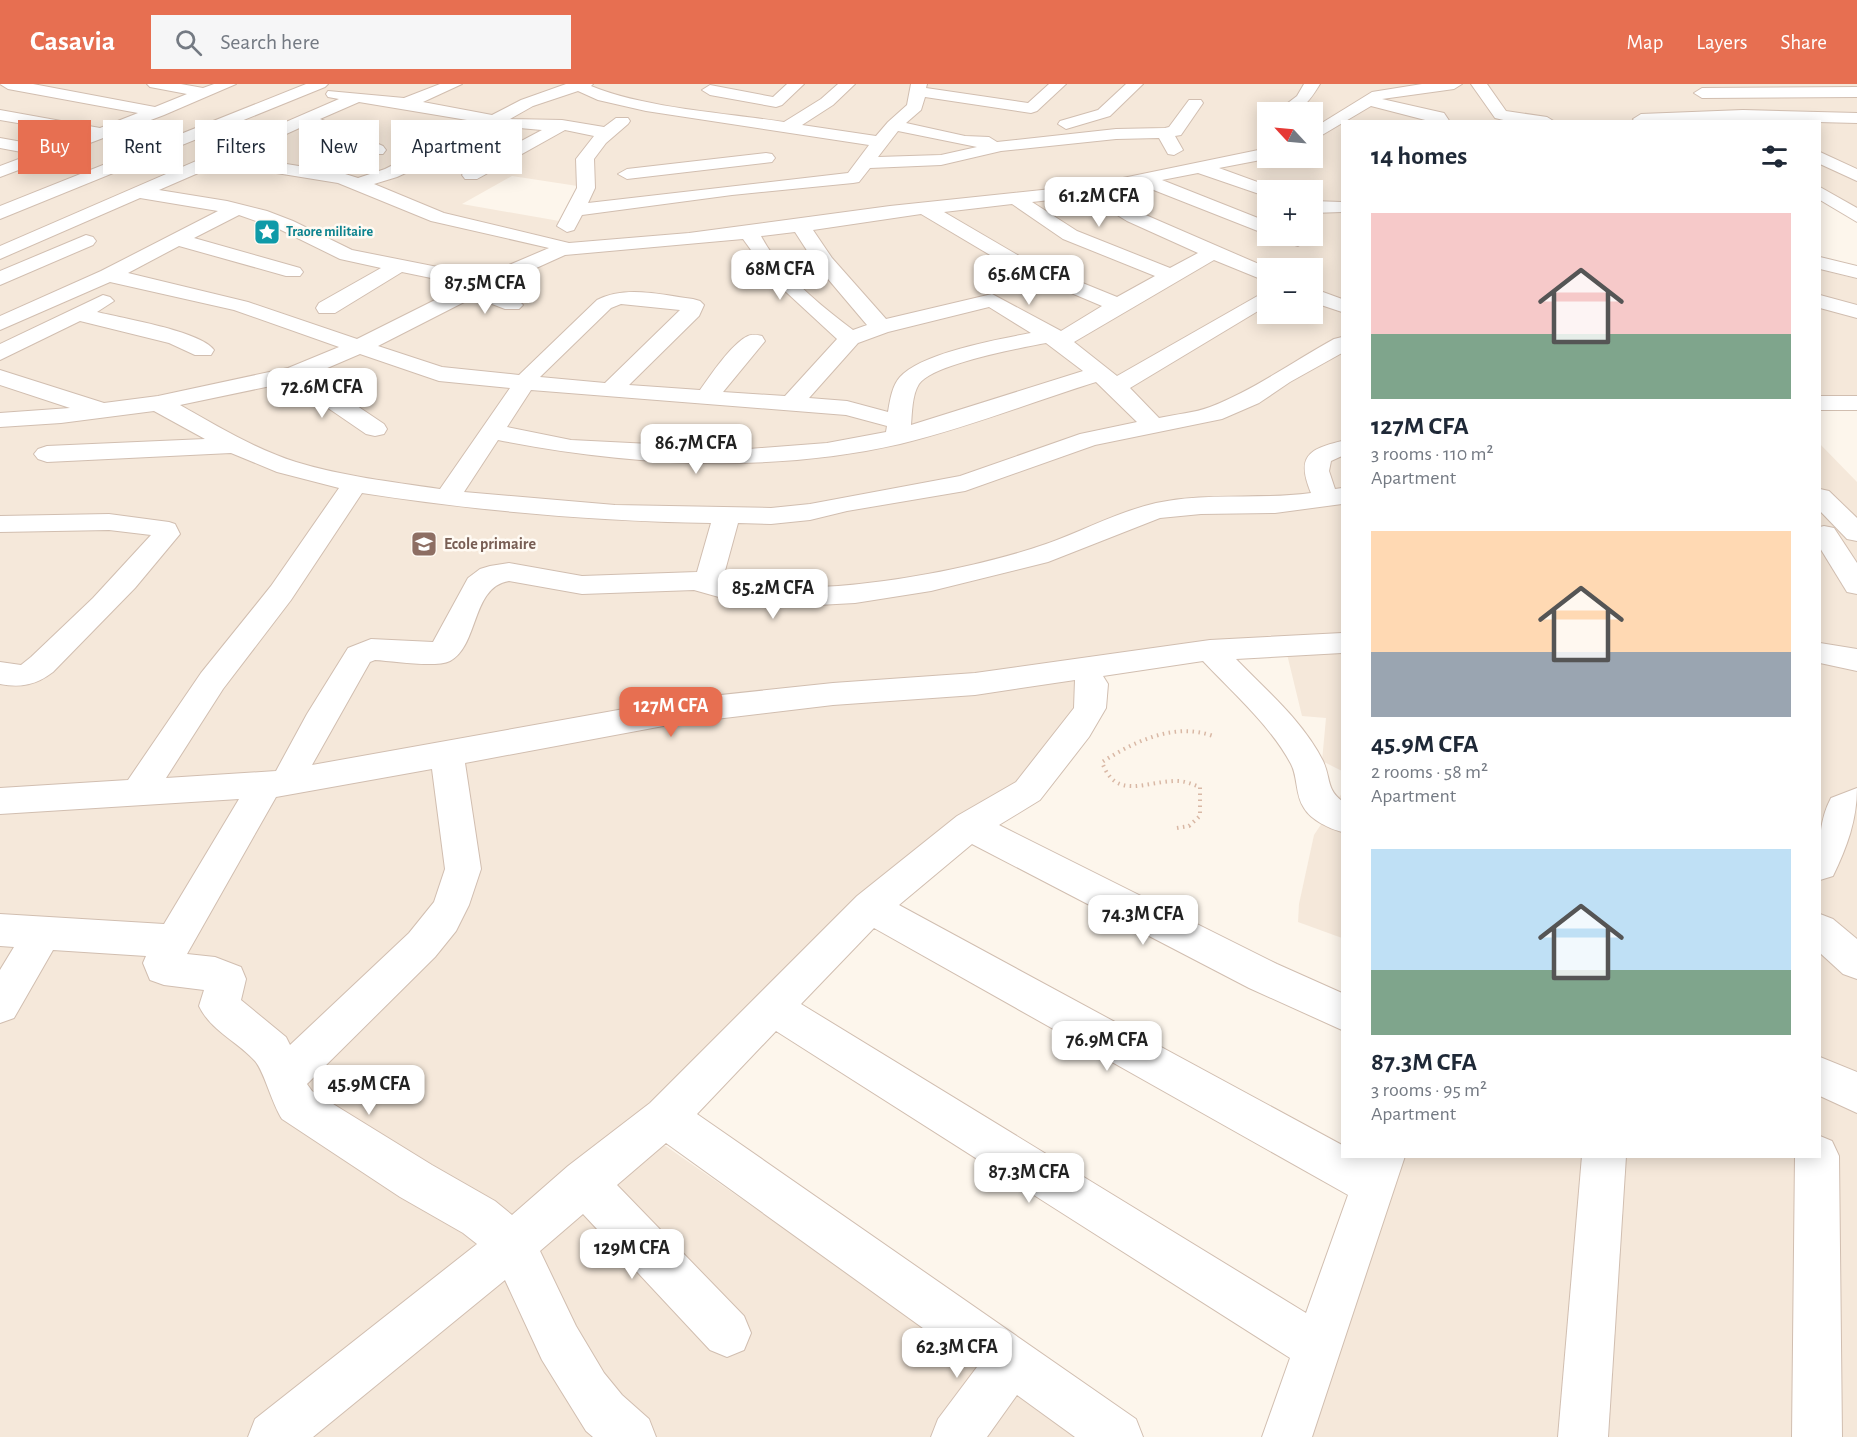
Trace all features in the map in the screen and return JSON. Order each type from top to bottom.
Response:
[{"type":"street","points":[[8,84],[158,112]]},
{"type":"street","points":[[155,84],[205,93]]},
{"type":"street","points":[[137,120],[228,84]]},
{"type":"street","points":[[283,84],[314,87],[355,98],[406,103],[493,120],[545,96],[578,85],[604,97],[670,110],[880,142]]},
{"type":"street","points":[[406,103],[454,84]]},
{"type":"street","points":[[515,91],[539,84]]},
{"type":"street","points":[[670,110],[717,87],[776,102],[796,84]]},
{"type":"street","points":[[786,128],[827,102],[847,84]]},
{"type":"street","points":[[287,169],[326,174],[438,217],[561,248],[749,232],[926,209],[979,178],[1000,144],[999,137],[1005,131],[1067,124],[1097,117],[1109,110],[1135,84]]},
{"type":"street","points":[[1323,130],[1392,84]]},
{"type":"street","points":[[1374,98],[1454,84]]},
{"type":"street","points":[[1479,84],[1503,118],[1525,120]]},
{"type":"street","points":[[1686,84],[1748,118]]},
{"type":"street","points":[[604,97],[636,85]]},
{"type":"street","points":[[1299,102],[1303,99],[1308,85]]},
{"type":"street","points":[[1036,86],[1056,86]]},
{"type":"street","points":[[573,211],[621,207],[732,190],[855,177],[863,163],[894,124],[916,105],[919,87],[1031,108],[1056,86]]},
{"type":"street","points":[[230,120],[314,87]]},
{"type":"street","points":[[1702,93],[1857,92]]},
{"type":"street","points":[[308,120],[355,98]]},
{"type":"street","points":[[1374,98],[1438,116],[1441,120]]},
{"type":"street","points":[[438,109],[479,100]]},
{"type":"street","points":[[894,124],[965,141],[1000,144],[1102,142],[1175,131],[1184,115],[1195,103]]},
{"type":"street","points":[[0,420],[105,411],[158,403],[294,374],[359,347],[479,286],[561,248],[573,211],[586,188],[585,159],[608,133],[646,105]]},
{"type":"street","points":[[0,115],[103,133]]},
{"type":"street","points":[[1641,119],[1857,118]]},
{"type":"street","points":[[522,124],[562,125],[608,133]]},
{"type":"street","points":[[471,175],[562,125]]},
{"type":"street","points":[[91,137],[103,133]]},
{"type":"street","points":[[1165,133],[1191,170],[1257,189]]},
{"type":"street","points":[[0,213],[195,134]]},
{"type":"street","points":[[0,143],[18,146]]},
{"type":"street","points":[[1017,199],[1089,190],[1257,155]]},
{"type":"street","points":[[621,207],[629,169],[766,158]]},
{"type":"street","points":[[1821,158],[1855,175]]},
{"type":"street","points":[[863,163],[921,162],[979,178],[1017,199],[1040,218],[1068,235],[1170,275]]},
{"type":"street","points":[[0,172],[18,165]]},
{"type":"street","points":[[1118,165],[1138,180],[1257,225]]},
{"type":"street","points":[[142,203],[195,172]]},
{"type":"street","points":[[357,184],[391,173]]},
{"type":"street","points":[[836,180],[839,207],[843,219]]},
{"type":"street","points":[[1089,190],[1134,217],[1257,271]]},
{"type":"street","points":[[1821,193],[1857,216]]},
{"type":"street","points":[[0,253],[142,203],[173,198],[236,209],[277,221],[328,248],[479,286],[512,305]]},
{"type":"street","points":[[1323,207],[1341,207]]},
{"type":"street","points":[[0,324],[108,274],[236,209]]},
{"type":"street","points":[[926,209],[979,242],[1051,277],[1118,304]]},
{"type":"street","points":[[801,226],[824,262],[881,327]]},
{"type":"street","points":[[0,279],[108,231]]},
{"type":"street","points":[[749,232],[757,248],[808,304],[850,338]]},
{"type":"street","points":[[176,239],[293,272]]},
{"type":"street","points":[[899,430],[908,382],[918,372],[992,348],[1056,338],[1212,253]]},
{"type":"street","points":[[1821,263],[1857,272]]},
{"type":"street","points":[[327,308],[400,265]]},
{"type":"street","points":[[108,274],[241,306],[439,374],[611,391],[847,408],[899,430]]},
{"type":"street","points":[[792,403],[829,358],[850,338],[881,327],[1009,293],[1051,277]]},
{"type":"street","points":[[0,353],[142,281]]},
{"type":"street","points":[[1009,293],[1056,338],[1108,380],[1153,425]]},
{"type":"street","points":[[447,498],[494,432],[524,383],[544,359],[608,301],[624,297],[693,305],[691,311],[611,391]]},
{"type":"street","points":[[1323,298],[1341,306]]},
{"type":"street","points":[[1821,301],[1854,313]]},
{"type":"street","points":[[494,432],[571,447],[749,457],[827,450],[899,430],[1108,380],[1257,302]]},
{"type":"street","points":[[77,314],[177,338],[203,350]]},
{"type":"street","points":[[707,398],[722,375],[754,341]]},
{"type":"street","points":[[158,403],[234,445],[286,467],[355,484],[447,498],[615,513],[795,515],[847,503],[935,489],[1003,471],[1089,439],[1193,419],[1233,407],[1341,345]]},
{"type":"street","points":[[294,374],[375,429]]},
{"type":"street","points":[[0,377],[105,411]]},
{"type":"street","points":[[1821,403],[1857,403]]},
{"type":"street","points":[[47,453],[234,445]]},
{"type":"street","points":[[1334,497],[1319,481],[1317,461],[1320,456],[1341,448]]},
{"type":"street","points":[[137,794],[212,681],[281,592],[355,484]]},
{"type":"street","points":[[631,1437],[604,1413],[587,1390],[559,1343],[513,1245],[479,1217],[297,1105],[283,1079],[272,1050],[219,1006],[218,1001],[227,979],[215,974],[164,968],[162,963],[359,655],[371,649],[440,653],[447,647],[478,585],[490,574],[509,572],[582,585],[708,582],[746,595],[803,597],[853,593],[912,584],[1038,556],[1062,549],[1113,525],[1158,511],[1184,507],[1274,505],[1334,497]]},
{"type":"street","points":[[1821,498],[1857,534]]},
{"type":"street","points":[[708,582],[726,516]]},
{"type":"street","points":[[0,524],[109,522],[159,528],[165,530],[166,534],[116,591],[42,664],[27,675],[0,673]]},
{"type":"street","points":[[1822,534],[1857,534]]},
{"type":"street","points":[[1822,534],[1857,585]]},
{"type":"street","points":[[0,801],[276,784],[686,710],[822,695],[1038,677],[1083,667],[1210,650],[1334,647]]},
{"type":"street","points":[[1210,650],[1285,729],[1308,764],[1317,801],[1341,818]]},
{"type":"street","points":[[1821,653],[1857,660]]},
{"type":"street","points":[[273,1437],[513,1245],[584,1182],[665,1117],[870,907],[969,826],[1028,791],[1078,729],[1092,700],[1092,684],[1083,667]]},
{"type":"street","points":[[283,1079],[422,945],[443,920],[451,905],[462,862],[447,754]]},
{"type":"street","points":[[1821,863],[1843,807],[1857,801]]},
{"type":"street","points":[[969,826],[1263,976],[1341,1012]]},
{"type":"street","points":[[870,907],[1341,1151]]},
{"type":"street","points":[[0,930],[174,941]]},
{"type":"street","points":[[1821,931],[1857,962]]},
{"type":"street","points":[[0,1005],[43,933]]},
{"type":"street","points":[[772,1007],[1319,1348]]},
{"type":"street","points":[[1821,1076],[1857,1093]]},
{"type":"street","points":[[665,1117],[1118,1437]]},
{"type":"street","points":[[1287,1437],[1379,1171],[1354,1158]]},
{"type":"street","points":[[1583,1437],[1604,1158]]},
{"type":"street","points":[[1817,1158],[1817,1437]]},
{"type":"street","points":[[584,1182],[727,1333]]},
{"type":"street","points":[[956,1437],[1011,1362]]},
{"type":"path","points":[[1177,828],[1189,826],[1200,816],[1200,787],[1186,781],[1125,786],[1113,783],[1104,773],[1102,762],[1120,749],[1176,731],[1195,730],[1213,736]]},
{"type":"shaded area","points":[[0,84],[1857,84],[1857,211],[1821,189],[1821,120],[1341,120],[1341,770],[1322,761],[1326,718],[1302,716],[1286,650],[1218,654],[1090,676],[1081,733],[969,826],[647,1133],[1083,1437],[0,1437]],"holes":[[[512,176],[584,187],[565,222],[462,204]]]},
{"type":"shaded area","points":[[1821,270],[1857,279],[1857,408],[1821,410]]},
{"type":"shaded area","points":[[1821,445],[1857,482],[1857,1437],[1293,1437],[1392,1158],[1821,1158]]},
{"type":"shaded area","points":[[1341,794],[1341,938],[1298,922],[1299,904],[1314,835]]},
{"type":"place","name":"Traore militaire","points":[[267,232]]},
{"type":"place","name":"Ecole primaire","points":[[424,544]]}]
